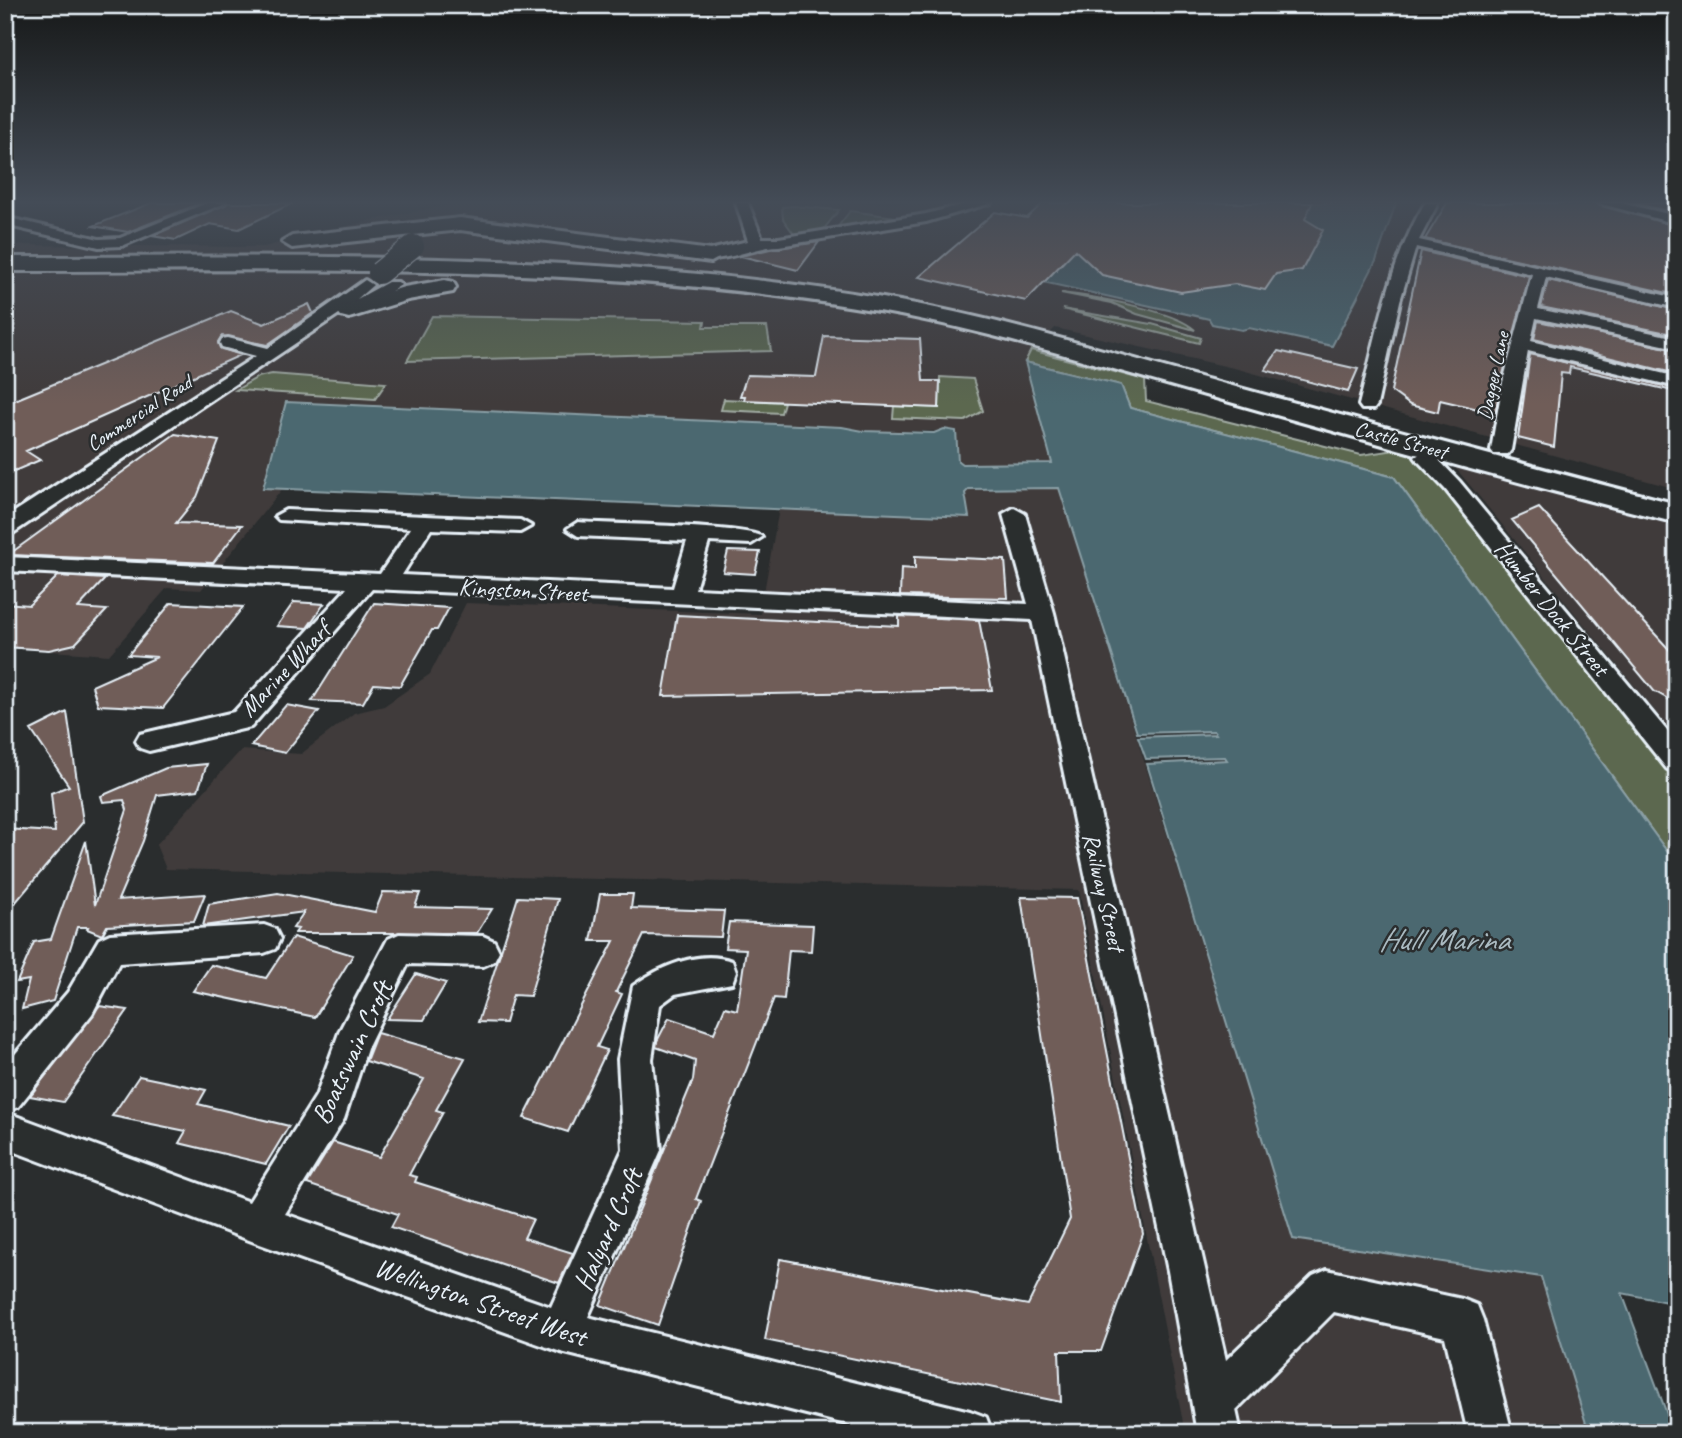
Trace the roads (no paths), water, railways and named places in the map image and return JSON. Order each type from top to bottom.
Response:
[{"type":"highway","points":[[386,280],[397,270]]},
{"type":"highway","points":[[548,270],[688,278],[919,312],[1009,332],[1126,365]]},
{"type":"highway","points":[[709,270],[887,296],[971,314],[1187,367],[1677,497]]},
{"type":"highway","points":[[790,270],[901,290],[1064,325],[1168,352]]},
{"type":"highway","points":[[5,277],[315,286],[386,280],[445,288],[675,296],[865,312],[992,334],[1126,365]]},
{"type":"highway","points":[[315,286],[337,298],[345,309],[404,294],[445,288]]},
{"type":"highway","name":"Castle Street","points":[[1126,365],[1677,514]]},
{"type":"highway","points":[[1341,398],[1501,450]]},
{"type":"street","points":[[1368,405],[1404,270]]},
{"type":"street","points":[[1536,270],[1677,303]]},
{"type":"street","name":"Dagger Lane","points":[[1501,450],[1540,271]]},
{"type":"street","name":"Commercial Road","points":[[345,309],[386,280]]},
{"type":"street","name":"Commercial Road","points":[[5,528],[386,280]]},
{"type":"street","points":[[1530,312],[1622,338],[1677,343]]},
{"type":"street","points":[[228,343],[269,354]]},
{"type":"street","points":[[1522,344],[1677,382]]},
{"type":"street","name":"Humber Dock Street","points":[[1424,457],[1460,495],[1665,736],[1677,762]]},
{"type":"street","name":"Railway Street","points":[[1014,514],[1042,613],[1188,1272],[1217,1418]]},
{"type":"street","points":[[286,516],[520,526]]},
{"type":"street","name":"Marine Wharf","points":[[149,740],[242,720],[376,583],[425,522]]},
{"type":"street","points":[[578,529],[751,537]]},
{"type":"street","points":[[681,598],[701,534]]},
{"type":"street","name":"Kingston Street","points":[[5,564],[1042,613]]},
{"type":"street","points":[[5,1094],[80,1003],[110,949],[264,939]]},
{"type":"street","name":"Boatswain Croft","points":[[257,1224],[331,1106],[352,1042],[399,949],[482,951]]},
{"type":"street","name":"Halyard Croft","points":[[561,1331],[642,1150],[635,1059],[645,997],[668,980],[720,972]]},
{"type":"street","name":"Wellington Street West","points":[[5,1130],[257,1224],[561,1331],[970,1433]]},
{"type":"street","points":[[1217,1418],[1327,1290],[1462,1320],[1490,1433]]},
{"type":"water","points":[[989,270],[1371,270],[1332,346],[1249,328],[1242,330],[1212,324],[1209,319]]},
{"type":"water","name":"Hull Marina","points":[[1025,362],[1121,385],[1130,408],[1394,477],[1677,865],[1677,1304],[1622,1293],[1674,1433],[1589,1433],[1541,1277],[1293,1239],[1147,764],[1227,760],[1225,757],[1146,759],[1138,737],[1216,734],[1214,731],[1137,733],[1059,488],[969,489],[965,493],[969,517],[263,488],[286,402],[842,427],[863,431],[934,433],[944,429],[956,431],[958,461],[962,464],[1052,463]]}]
